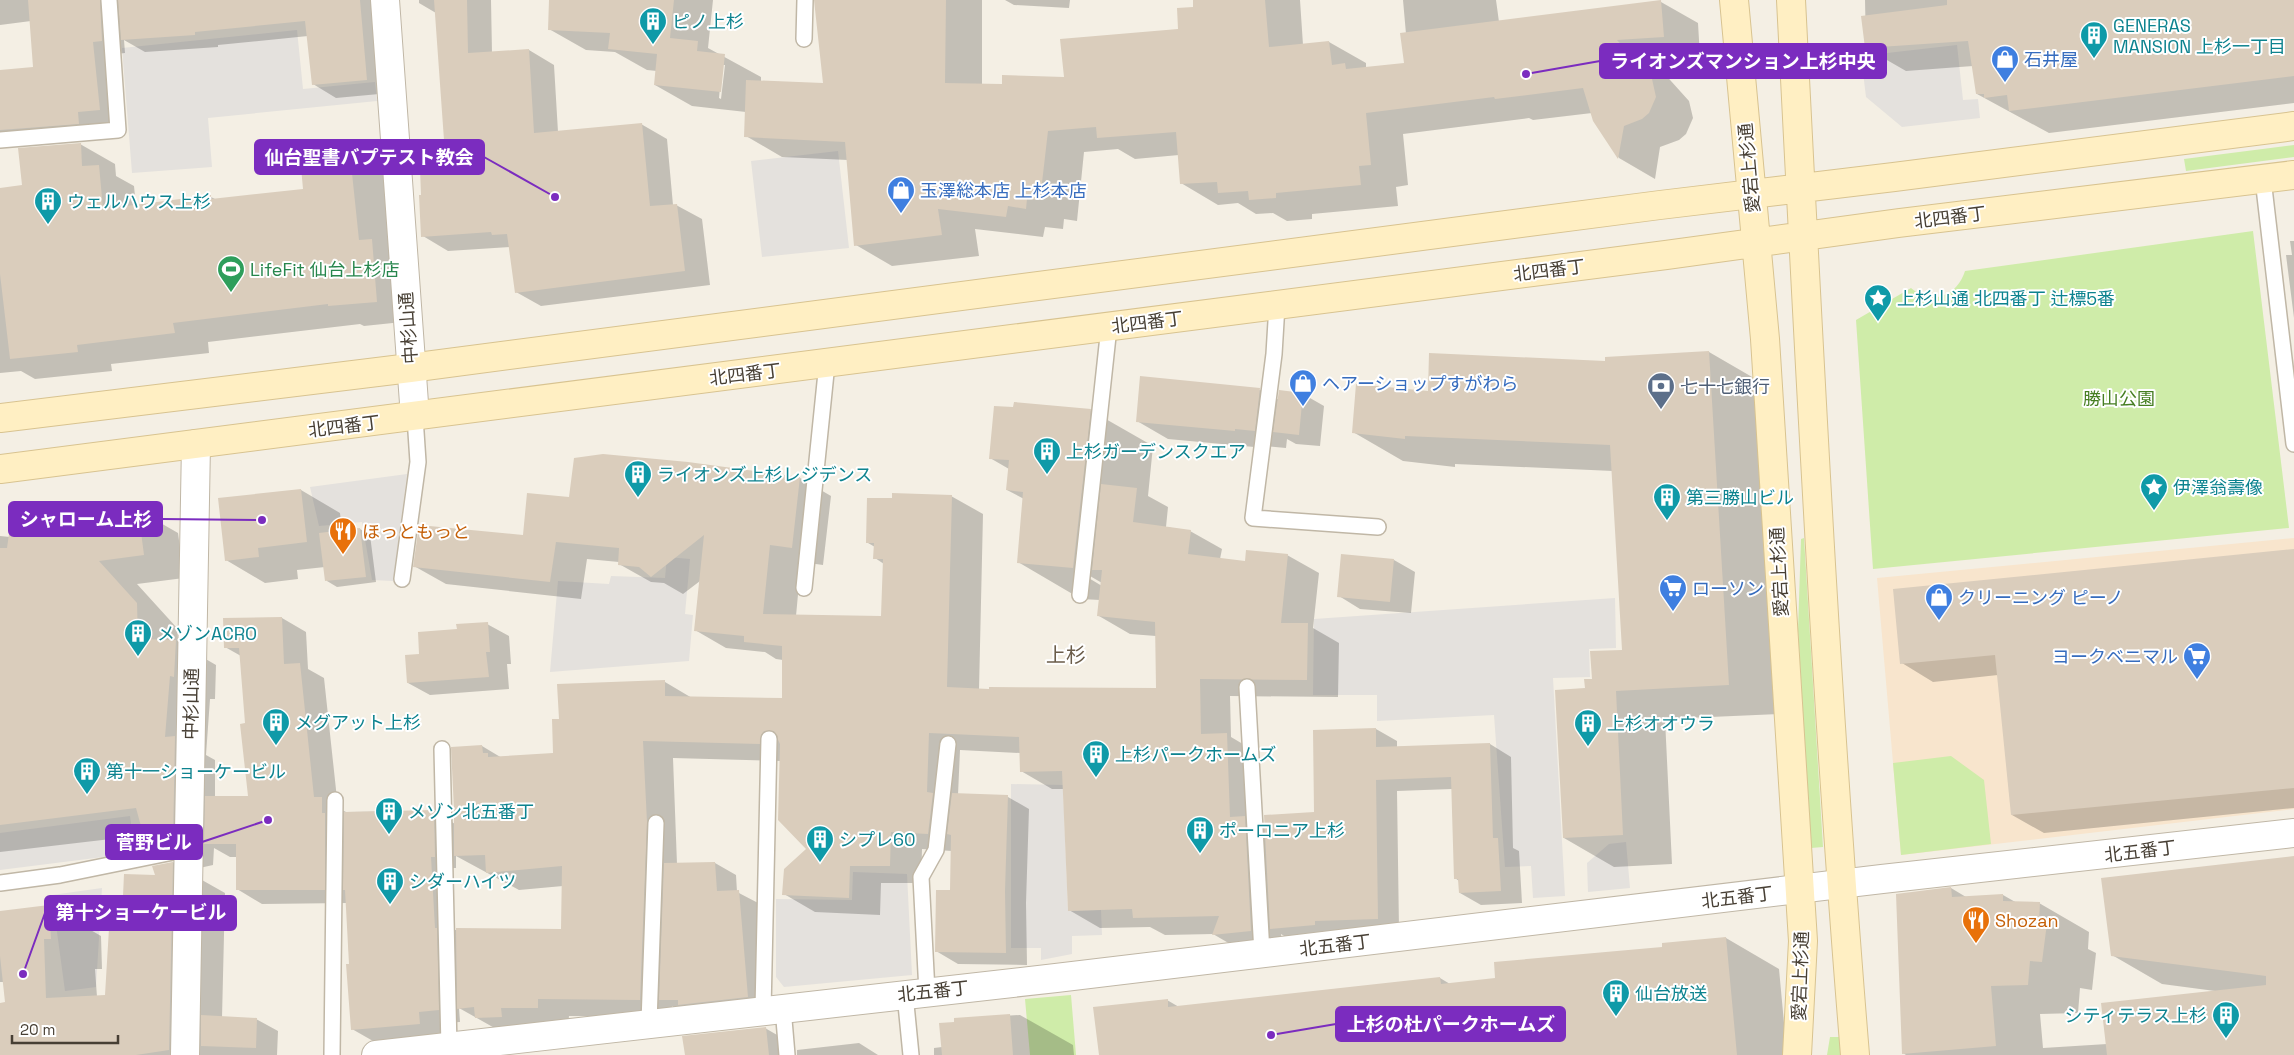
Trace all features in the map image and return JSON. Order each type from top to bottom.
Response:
[{"type":"street","name":"中杉山通","points":[[385,0],[415,417]]},
{"type":"street","name":"愛宕上杉通","points":[[1734,0],[1765,339],[1803,941],[1797,1055]]},
{"type":"street","points":[[1791,0],[1803,237],[1842,884],[1855,1055]]},
{"type":"street","points":[[0,418],[410,368],[1751,194],[2294,126]]},
{"type":"street","name":"北四番丁","points":[[0,469],[2294,175]]},
{"type":"street","name":"中杉山通","points":[[185,1055],[196,444]]},
{"type":"street","name":"北五番丁","points":[[376,1055],[449,1047],[501,1048],[650,1023],[2294,833]]},
{"type":"lane","points":[[0,140],[118,130],[109,0]]},
{"type":"lane","points":[[804,39],[805,0]]},
{"type":"lane","points":[[2263,179],[2294,444]]},
{"type":"lane","points":[[1277,305],[1274,354],[1253,518],[1378,527]]},
{"type":"lane","points":[[1080,595],[1109,327]]},
{"type":"lane","points":[[804,588],[827,363]]},
{"type":"lane","points":[[402,579],[418,462],[415,417]]},
{"type":"lane","points":[[1247,688],[1262,953]]},
{"type":"lane","points":[[769,739],[773,1009],[787,1055]]},
{"type":"lane","points":[[911,1055],[916,993],[921,877],[936,850],[948,744]]},
{"type":"lane","points":[[442,749],[449,1047]]},
{"type":"lane","points":[[332,1055],[335,800]]},
{"type":"lane","points":[[650,1023],[656,823]]},
{"type":"lane","points":[[0,883],[60,875],[188,849]]},
{"type":"shaded area","points":[[297,30],[303,89],[375,82],[377,101],[208,118],[212,167],[132,173],[122,48]]},
{"type":"shaded area","points":[[1957,45],[1963,100],[1978,99],[1980,118],[1902,127],[1866,97],[1861,56]]},
{"type":"shaded area","points":[[838,151],[849,248],[762,257],[751,161]]},
{"type":"shaded area","points":[[407,474],[393,581],[372,580],[362,522],[319,526],[310,487]]},
{"type":"shaded area","points":[[2294,538],[2294,809],[1901,855],[1877,578]]},
{"type":"shaded area","points":[[667,557],[690,559],[685,614],[693,615],[689,661],[550,672],[558,581],[609,584],[611,576],[665,578]]},
{"type":"shaded area","points":[[1615,598],[1616,648],[1589,649],[1590,677],[1553,678],[1565,896],[1533,898],[1531,866],[1505,867],[1494,715],[1377,721],[1377,695],[1313,695],[1314,619]]},
{"type":"shaded area","points":[[1011,784],[1063,785],[1068,911],[1101,910],[1102,935],[1072,936],[1072,954],[1041,960],[1041,948],[1011,948]]},
{"type":"shaded area","points":[[130,816],[135,853],[0,870],[0,833]]},
{"type":"shaded area","points":[[1626,842],[1630,888],[1588,892],[1587,863],[1609,844]]},
{"type":"shaded area","points":[[853,872],[907,874],[912,975],[784,987],[776,977],[776,899],[852,900]]},
{"type":"shaded area","points":[[102,888],[96,987],[65,991],[52,895]]},
{"type":"green space","points":[[2294,145],[2294,157],[2186,171],[2184,159]]},
{"type":"green space","name":"勝山公園","points":[[2253,231],[2289,528],[1873,569],[1856,320],[1911,288],[1927,296],[1943,296],[1956,287],[1965,271]]},
{"type":"green space","points":[[1804,538],[1823,847],[1811,848],[1798,630],[1801,539]]},
{"type":"green space","points":[[1951,756],[1984,780],[1991,844],[1901,855],[1893,763]]},
{"type":"green space","points":[[1071,995],[1076,1055],[1030,1055],[1025,999]]},
{"type":"green space","points":[[1830,1037],[1840,1037],[1842,1055],[1827,1055]]},
{"type":"building","points":[[28,0],[100,0],[102,41],[93,42],[100,110],[78,112],[79,124],[0,130],[0,70],[33,67]]},
{"type":"building","points":[[118,0],[360,0],[367,80],[312,85],[305,21],[195,32],[195,35],[121,40]]},
{"type":"building","points":[[434,0],[467,0],[468,53],[529,49],[534,133],[642,123],[650,206],[677,204],[685,271],[515,293],[507,234],[492,235],[491,232],[421,237],[419,141],[444,140]]},
{"type":"building","name":"ピノ上杉","points":[[549,0],[674,0],[670,38],[698,41],[697,51],[725,54],[721,92],[654,85],[657,54],[608,49],[610,33],[548,30]]},
{"type":"building","points":[[814,0],[946,0],[945,83],[1002,84],[1002,75],[1064,77],[1060,39],[1178,29],[1177,8],[1193,7],[1193,0],[1265,0],[1269,47],[1329,41],[1332,65],[1345,63],[1346,69],[1404,63],[1400,33],[1661,0],[1664,37],[1617,40],[1652,79],[1656,97],[1649,113],[1642,119],[1624,126],[1618,159],[1593,121],[1583,88],[1366,113],[1371,165],[1359,166],[1361,185],[1276,193],[1276,198],[1249,200],[1248,191],[1218,193],[1217,182],[1180,184],[1176,132],[1097,138],[1096,127],[1048,131],[1040,200],[1027,199],[1026,209],[1008,206],[1006,217],[938,209],[942,235],[854,246],[845,142],[744,137],[746,80],[823,83]]},
{"type":"building","points":[[1947,0],[2294,0],[2294,76],[2009,111],[2007,95],[1984,98],[1984,94],[1976,94],[1968,41],[1865,48],[1861,16],[1947,5]]},
{"type":"building","points":[[81,143],[82,166],[99,165],[103,209],[211,195],[211,199],[303,189],[301,167],[323,164],[321,157],[350,154],[359,240],[372,239],[377,302],[328,306],[328,304],[173,323],[175,333],[77,345],[78,352],[10,359],[0,274],[0,188],[22,185],[18,148]]},
{"type":"building","points":[[1709,351],[1729,685],[1616,691],[1623,835],[1563,838],[1555,690],[1585,688],[1584,679],[1592,679],[1590,651],[1622,650],[1610,445],[1405,436],[1405,439],[1352,433],[1356,384],[1428,391],[1429,353],[1605,361],[1605,357]]},
{"type":"building","points":[[1140,376],[1260,388],[1255,431],[1235,429],[1235,431],[1136,422]]},
{"type":"building","points":[[1279,390],[1303,393],[1299,435],[1273,432]]},
{"type":"building","name":"上杉ガーデンスクエア","points":[[1014,402],[1091,409],[1073,568],[1017,563],[1023,492],[1006,490],[1009,460],[989,459],[994,406],[1013,407]]},
{"type":"building","points":[[603,454],[688,462],[800,477],[792,548],[770,545],[763,614],[881,616],[883,559],[873,559],[874,543],[866,543],[867,498],[892,498],[892,493],[952,495],[947,687],[989,689],[989,687],[1156,688],[1155,622],[1097,616],[1102,570],[1092,570],[1101,484],[1137,488],[1133,522],[1191,530],[1188,554],[1245,561],[1246,550],[1288,554],[1281,623],[1308,623],[1307,680],[1200,679],[1201,734],[1227,733],[1230,817],[1245,816],[1251,931],[1212,935],[1219,916],[1133,918],[1132,909],[1068,911],[1062,771],[1020,772],[1019,737],[929,733],[927,792],[933,793],[928,834],[891,832],[890,866],[850,866],[849,898],[782,895],[784,869],[806,849],[778,820],[780,744],[774,731],[764,731],[761,735],[760,744],[643,741],[647,822],[640,1000],[538,999],[538,1008],[501,1008],[502,1017],[475,1018],[474,1007],[457,1009],[456,928],[561,929],[562,866],[486,873],[485,855],[454,856],[451,747],[482,745],[483,753],[488,753],[488,757],[553,753],[552,719],[559,719],[557,684],[665,680],[665,696],[782,698],[782,646],[744,642],[744,636],[694,631],[704,535],[651,577],[639,567],[618,565],[619,548],[556,542],[550,582],[413,567],[419,525],[523,535],[527,493],[569,497],[574,458]]},
{"type":"building","points":[[301,489],[307,542],[258,548],[259,557],[225,561],[218,498]]},
{"type":"building","points":[[138,509],[144,555],[99,561],[137,603],[138,639],[176,640],[174,677],[170,676],[165,737],[175,736],[173,842],[147,848],[136,808],[0,825],[0,548],[7,548],[10,527]]},
{"type":"building","name":"ほっともっと","points":[[360,528],[366,577],[325,581],[319,533]]},
{"type":"building","points":[[2294,549],[2294,788],[2011,815],[1995,655],[1900,664],[1893,589]]},
{"type":"building","points":[[1341,554],[1394,559],[1390,602],[1337,597]]},
{"type":"building","points":[[282,617],[284,664],[300,663],[314,797],[322,797],[322,813],[325,813],[325,890],[236,890],[236,844],[204,844],[205,796],[248,796],[240,724],[245,723],[239,648],[224,648],[223,618]]},
{"type":"building","points":[[488,622],[490,652],[486,652],[489,677],[407,683],[405,655],[419,654],[418,632],[457,629],[456,624]]},
{"type":"building","points":[[1376,728],[1376,747],[1490,743],[1493,838],[1498,838],[1501,891],[1459,893],[1458,879],[1454,879],[1451,777],[1376,780],[1378,919],[1315,921],[1315,925],[1270,929],[1264,815],[1314,812],[1313,730]]},
{"type":"building","points":[[952,793],[1008,795],[1005,891],[1006,953],[935,952],[936,890],[950,890],[951,835],[947,834]]},
{"type":"building","points":[[434,810],[435,857],[431,857],[435,928],[437,928],[439,1010],[419,1012],[420,1024],[351,1030],[346,964],[349,964],[345,890],[343,890],[344,812]]},
{"type":"building","points":[[2294,856],[2294,1055],[2107,1055],[2101,1003],[2266,985],[2266,976],[2111,956],[2101,878]]},
{"type":"building","points":[[173,862],[169,1050],[136,1055],[0,1055],[0,1003],[5,1002],[0,956],[0,911],[49,905],[51,939],[44,939],[46,998],[105,995],[111,895],[123,896],[124,874],[155,875],[152,866]]},
{"type":"building","points":[[715,862],[717,891],[739,890],[748,997],[678,1005],[678,1000],[659,1000],[664,863]]},
{"type":"building","points":[[1951,887],[1952,897],[2003,894],[2003,901],[2040,902],[2039,922],[2047,923],[2042,962],[2030,961],[2028,985],[1991,986],[1996,1046],[1902,1054],[1896,894]]},
{"type":"building","points":[[1726,937],[1737,1055],[1099,1055],[1093,1007],[1168,999],[1168,1007],[1440,977],[1441,984],[1495,978],[1494,962],[1662,947],[1662,943]]},
{"type":"building","points":[[1010,1014],[1013,1055],[942,1055],[939,1023],[954,1022],[954,1018]]},
{"type":"building","points":[[201,1015],[257,1018],[256,1048],[201,1046]]},
{"type":"building","points":[[766,1027],[769,1055],[685,1055],[682,1036]]},
{"type":"place","name":"ピノ上杉","points":[[653,45]]},
{"type":"place","name":"GENERAS MANSION 上杉一丁目","points":[[2094,59]]},
{"type":"place","name":"ライオンズマンション上杉中央","points":[[1526,74]]},
{"type":"place","name":"石井屋","points":[[2005,83]]},
{"type":"place","name":"仙台聖書バプテスト教会","points":[[555,197]]},
{"type":"place","name":"玉澤総本店 上杉本店","points":[[901,214]]},
{"type":"place","name":"ウェルハウス上杉","points":[[48,225]]},
{"type":"place","name":"LifeFit 仙台上杉店","points":[[231,293]]},
{"type":"place","name":"上杉山通 北四番丁 辻標5番","points":[[1878,322]]},
{"type":"place","name":"ヘアーショップすがわら","points":[[1303,407]]},
{"type":"place","name":"七十七銀行","points":[[1661,410]]},
{"type":"place","name":"上杉ガーデンスクエア","points":[[1047,475]]},
{"type":"place","name":"ライオンズ上杉レジデンス","points":[[638,498]]},
{"type":"place","name":"伊澤翁壽像","points":[[2154,511]]},
{"type":"place","name":"シャローム上杉","points":[[262,520]]},
{"type":"place","name":"第三勝山ビル","points":[[1667,521]]},
{"type":"place","name":"ほっともっと","points":[[343,555]]},
{"type":"place","name":"ローソン","points":[[1673,612]]},
{"type":"place","name":"クリーニング ピーノ","points":[[1939,621]]},
{"type":"place","name":"メゾンACRO","points":[[138,657]]},
{"type":"place","name":"ヨークベニマル","points":[[2197,680]]},
{"type":"place","name":"メグアット上杉","points":[[276,746]]},
{"type":"place","name":"上杉オオウラ","points":[[1588,747]]},
{"type":"place","name":"上杉パークホームズ","points":[[1096,778]]},
{"type":"place","name":"第十一ショーケービル","points":[[87,795]]},
{"type":"place","name":"菅野ビル","points":[[268,820]]},
{"type":"place","name":"メゾン北五番丁","points":[[389,835]]},
{"type":"place","name":"ポーロニア上杉","points":[[1200,854]]},
{"type":"place","name":"シプレ60","points":[[820,863]]},
{"type":"place","name":"シダーハイツ","points":[[390,905]]},
{"type":"place","name":"Shozan","points":[[1976,944]]},
{"type":"place","name":"第十ショーケービル","points":[[23,974]]},
{"type":"place","name":"仙台放送","points":[[1616,1017]]},
{"type":"place","name":"上杉の杜パークホームズ","points":[[1271,1035]]},
{"type":"place","name":"シティテラス上杉","points":[[2226,1039]]},
{"type":"district","name":"上杉","points":[[1066,655]]}]
